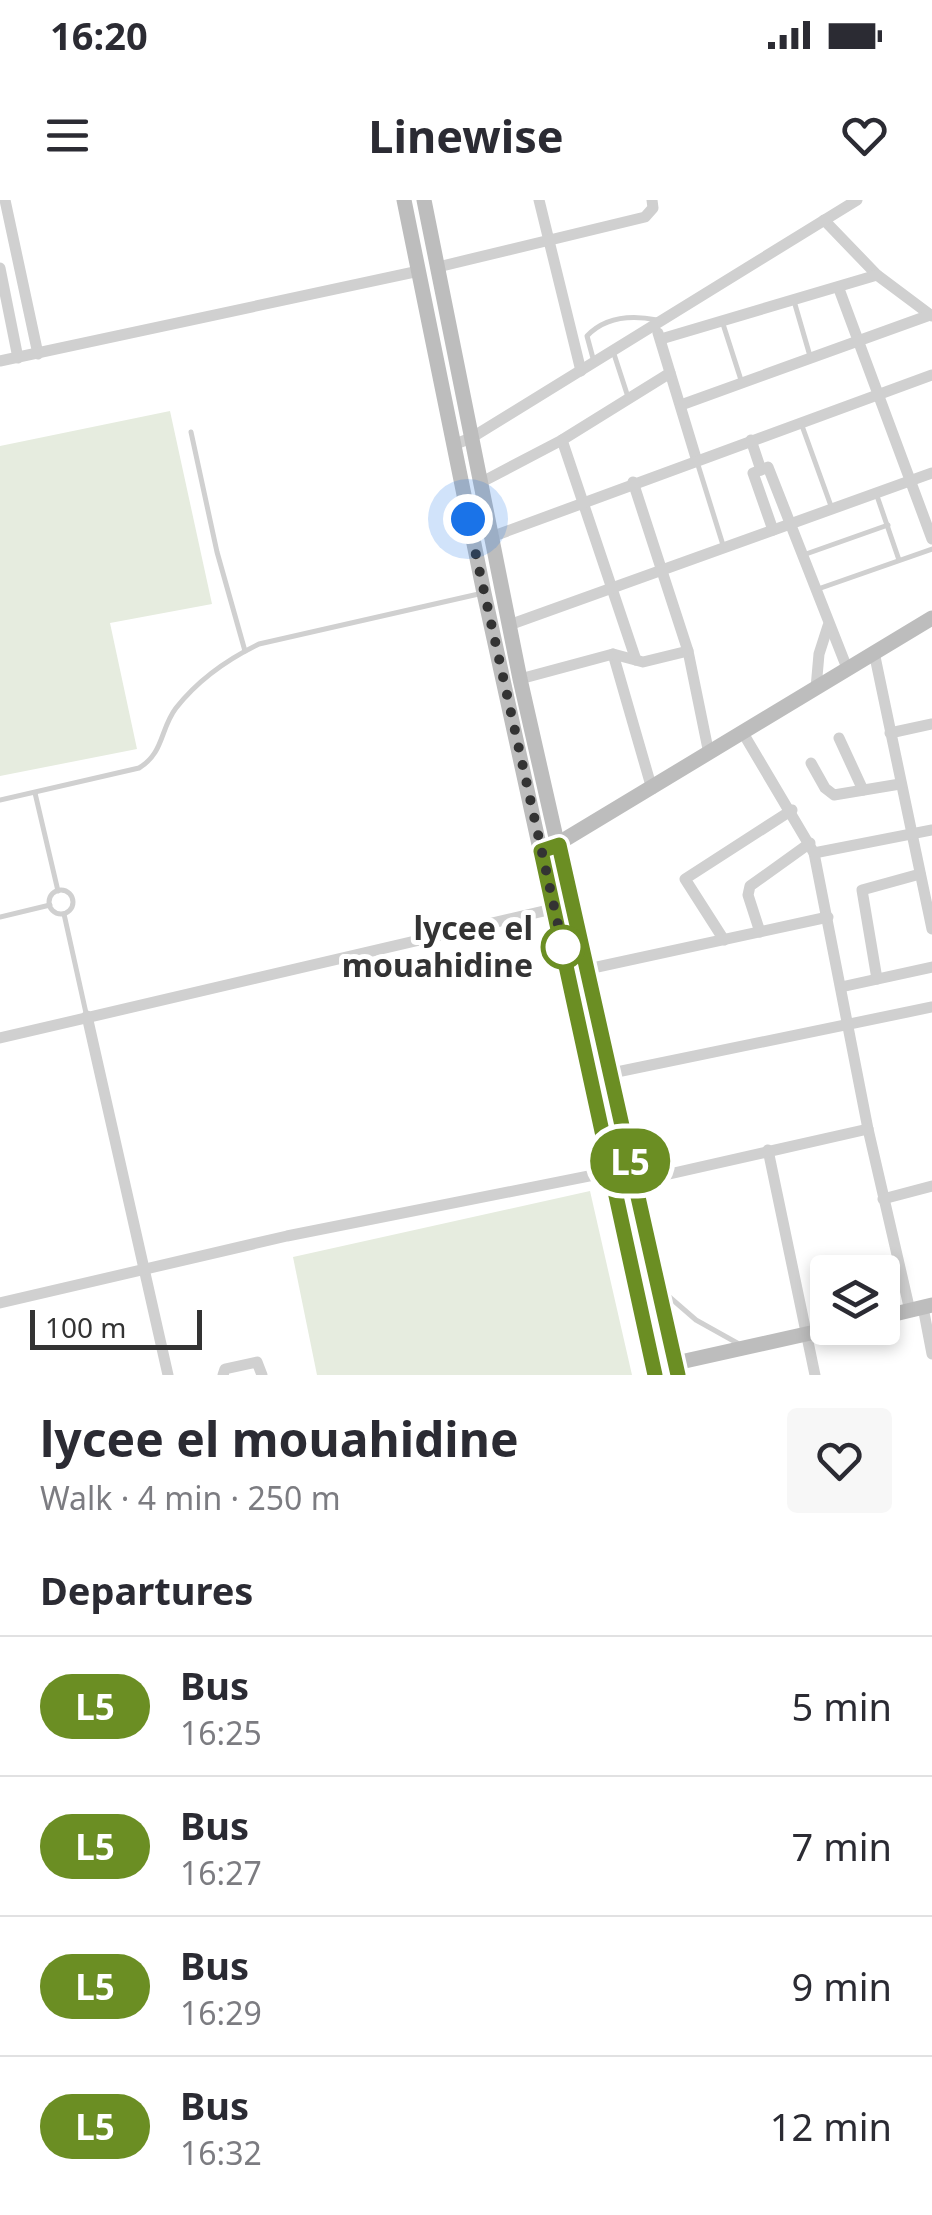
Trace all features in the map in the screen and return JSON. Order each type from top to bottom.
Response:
[{"type":"main road","points":[[404,200],[452,444],[655,1375]]},
{"type":"main road","points":[[424,200],[520,679],[677,1369],[810,1332]]},
{"type":"main road","points":[[541,851],[559,845],[932,618]]},
{"type":"street","points":[[5,200],[38,354]]},
{"type":"street","points":[[539,200],[581,370]]},
{"type":"street","points":[[438,267],[645,217],[653,208],[652,200]]},
{"type":"street","points":[[452,444],[471,438],[856,200]]},
{"type":"street","points":[[824,220],[877,274],[931,316]]},
{"type":"street","points":[[0,254],[16,252]]},
{"type":"street","points":[[0,268],[18,358]]},
{"type":"street","points":[[0,361],[419,271]]},
{"type":"street","points":[[660,339],[838,289],[877,274]]},
{"type":"street","points":[[838,289],[876,397],[928,515],[932,538]]},
{"type":"street","points":[[681,405],[931,316]]},
{"type":"street","points":[[658,322],[696,458]]},
{"type":"street","points":[[480,483],[562,440],[670,373]]},
{"type":"street","points":[[491,538],[696,458],[932,375]]},
{"type":"street","points":[[562,440],[636,660]]},
{"type":"street","points":[[752,440],[761,470]]},
{"type":"street","points":[[773,530],[753,473],[768,467],[828,626],[848,668]]},
{"type":"street","points":[[509,625],[932,473]]},
{"type":"street","points":[[633,482],[688,651],[709,754]]},
{"type":"street","points":[[816,688],[818,654],[828,626]]},
{"type":"street","points":[[520,679],[613,654],[652,662],[688,651]]},
{"type":"street","points":[[874,652],[932,929]]},
{"type":"street","points":[[613,654],[652,788]]},
{"type":"street","points":[[890,733],[932,724]]},
{"type":"street","points":[[743,733],[812,848],[883,1198],[921,1308],[932,1354]]},
{"type":"street","points":[[839,738],[864,790]]},
{"type":"street","points":[[811,762],[828,794],[900,784]]},
{"type":"street","points":[[724,940],[685,878],[792,810]]},
{"type":"street","points":[[760,932],[748,896],[750,886],[812,848],[932,830]]},
{"type":"street","points":[[877,980],[862,890],[920,874]]},
{"type":"street","points":[[0,1038],[573,904]]},
{"type":"street","points":[[588,969],[828,917]]},
{"type":"street","points":[[842,987],[932,967]]},
{"type":"street","points":[[612,1073],[932,1006]]},
{"type":"street","points":[[87,1016],[168,1375]]},
{"type":"street","points":[[634,1182],[868,1129]]},
{"type":"street","points":[[768,1150],[815,1375]]},
{"type":"street","points":[[0,1303],[287,1236],[609,1172]]},
{"type":"street","points":[[883,1198],[932,1186]]},
{"type":"street","points":[[223,1375],[225,1369],[257,1362],[262,1375]]},
{"type":"lane","points":[[794,301],[811,358]]},
{"type":"lane","points":[[594,362],[587,336],[593,329],[636,316],[658,322]]},
{"type":"lane","points":[[722,321],[742,383]]},
{"type":"lane","points":[[612,351],[629,400]]},
{"type":"lane","points":[[800,424],[832,509]]},
{"type":"lane","points":[[191,432],[217,552],[245,651]]},
{"type":"lane","points":[[696,458],[724,548]]},
{"type":"lane","points":[[876,493],[899,560]]},
{"type":"lane","points":[[802,555],[888,525]]},
{"type":"lane","points":[[815,590],[932,549]]},
{"type":"lane","points":[[0,800],[139,768],[154,759],[176,708],[202,682],[245,651],[484,593]]},
{"type":"lane","points":[[35,792],[58,891],[72,900],[64,914],[87,1016]]},
{"type":"lane","points":[[50,905],[51,896],[58,891]]},
{"type":"lane","points":[[0,917],[50,905],[64,914]]},
{"type":"lane","points":[[658,1288],[696,1320],[746,1347]]},
{"type":"shaded area","points":[[170,411],[212,604],[110,623],[137,749],[0,776],[0,446]]},
{"type":"shaded area","points":[[590,1191],[632,1375],[317,1375],[293,1257]]},
{"type":"bus line","name":"L5","points":[[655,1375],[541,851],[559,845],[678,1375]]},
{"type":"place","name":"lycee el mouahidine","points":[[563,947]]},
{"type":"route","points":[[468,519],[563,947]]}]
